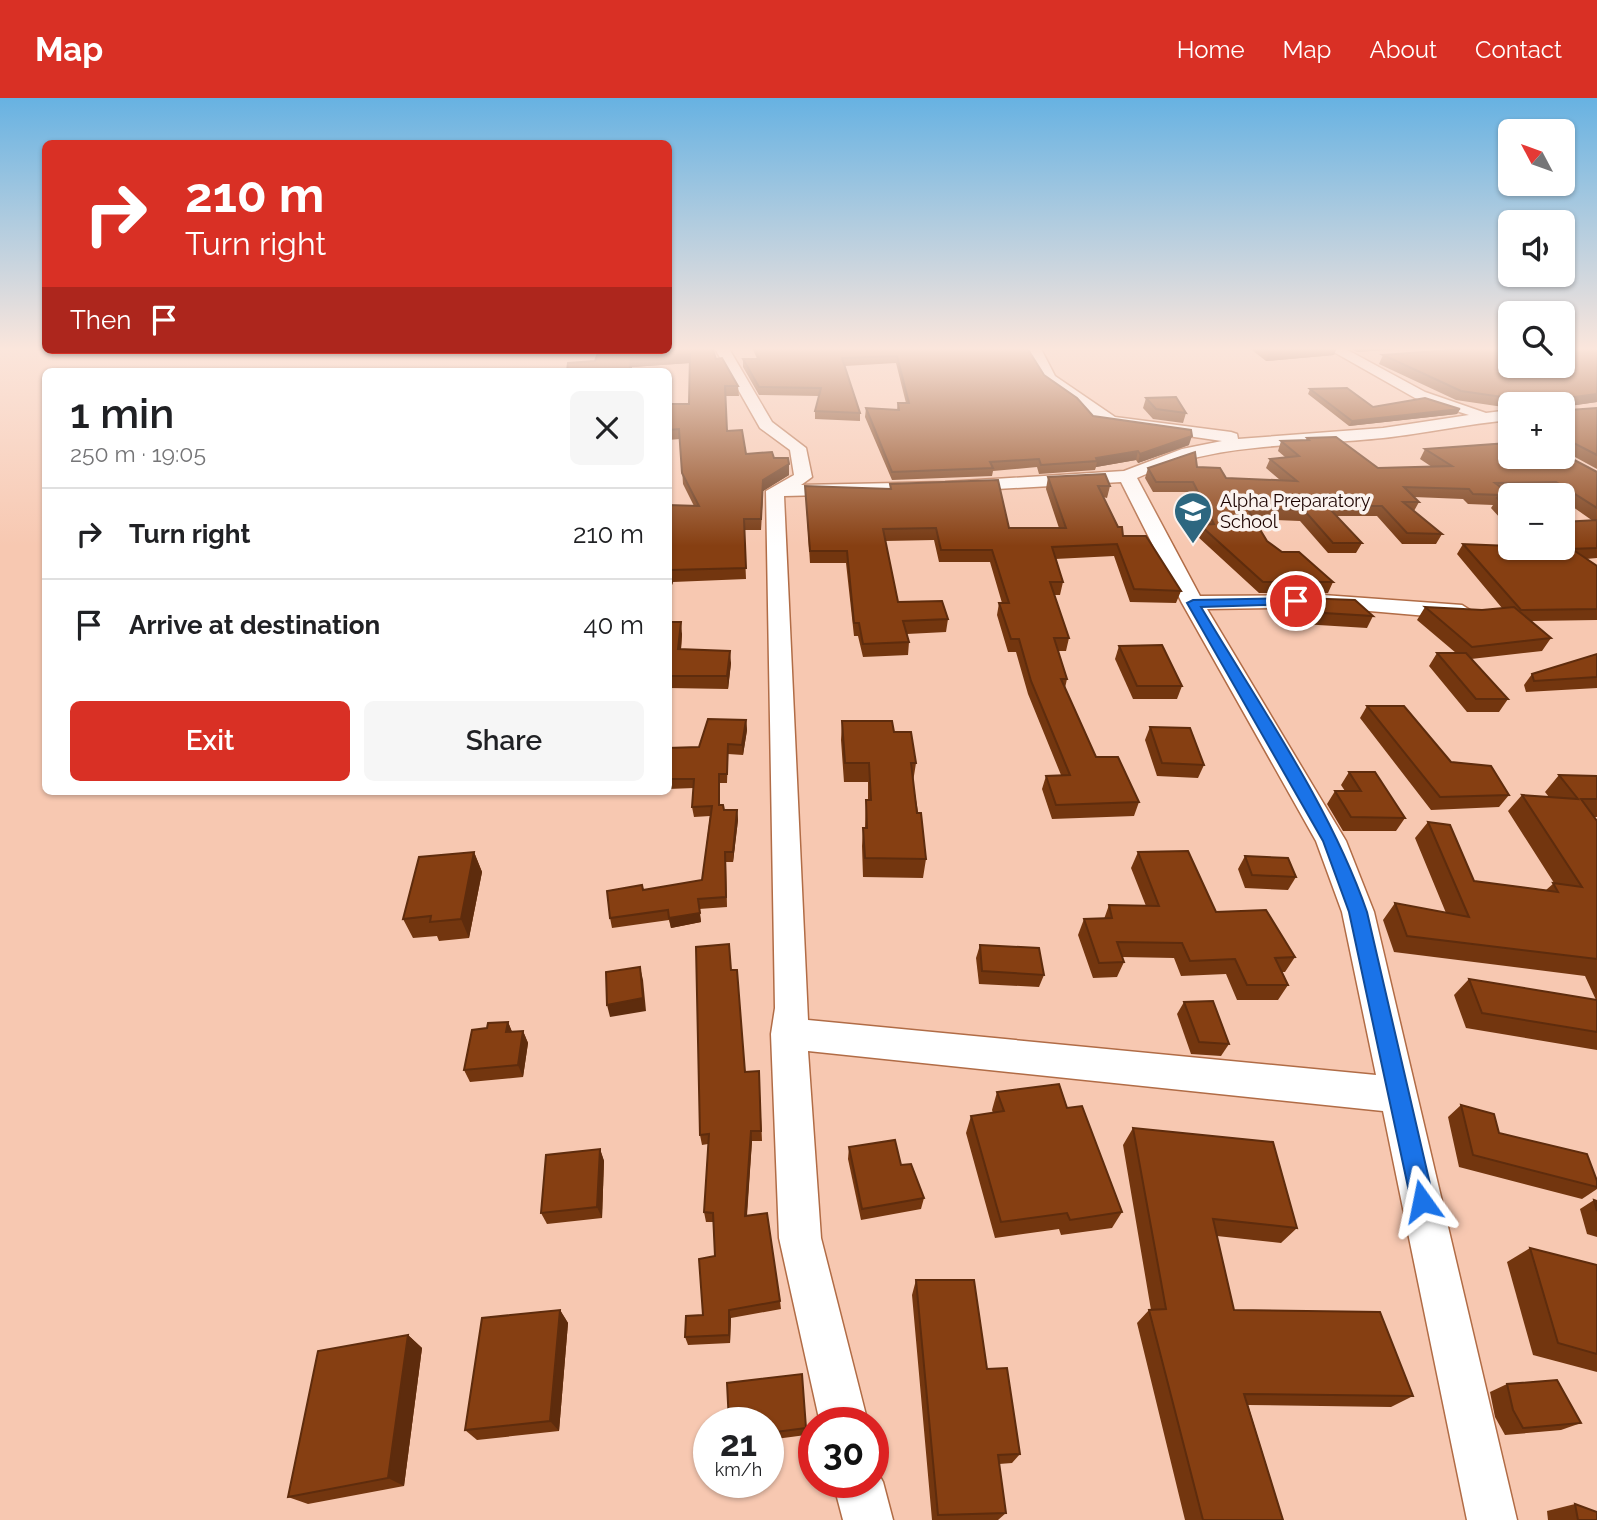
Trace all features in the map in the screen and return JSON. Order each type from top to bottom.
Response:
[{"type":"street","points":[[759,413],[766,425],[799,448],[803,477],[775,491]]},
{"type":"street","points":[[1100,413],[1111,421],[1262,440]]},
{"type":"street","points":[[775,491],[945,487],[1127,475],[1149,463],[1262,440],[1385,432],[1498,417]]},
{"type":"street","points":[[1127,475],[1193,603],[1331,841],[1347,877],[1358,912],[1492,1520]]},
{"type":"street","points":[[775,491],[792,1008],[789,1034],[800,1238],[840,1407]]},
{"type":"street","points":[[1193,603],[1323,601],[1474,613]]},
{"type":"street","points":[[789,1034],[1399,1095]]},
{"type":"street","points":[[862,1498],[868,1520]]},
{"type":"building","points":[[672,413],[726,413],[727,431],[742,430],[746,454],[772,452],[774,458],[788,458],[789,464],[763,480],[761,519],[744,519],[746,568],[672,570],[672,505],[699,506],[682,473],[679,429],[672,430]]},
{"type":"building","points":[[868,413],[1091,413],[1093,416],[1191,430],[1192,436],[1140,454],[1138,451],[1096,458],[1097,461],[1041,465],[1039,459],[990,462],[993,468],[892,472]]},
{"type":"building","points":[[1342,413],[1421,413],[1352,421]]},
{"type":"building","points":[[1575,413],[1597,413],[1597,455],[1575,444]]},
{"type":"building","points":[[1336,437],[1378,468],[1452,466],[1425,449],[1498,444],[1498,469],[1575,469],[1575,460],[1597,472],[1597,508],[1575,494],[1575,483],[1495,483],[1498,485],[1498,495],[1473,494],[1469,489],[1404,487],[1419,502],[1403,502],[1442,534],[1407,533],[1382,506],[1327,506],[1362,543],[1333,543],[1304,510],[1247,508],[1267,541],[1282,552],[1299,552],[1333,582],[1263,582],[1200,525],[1214,524],[1193,482],[1156,482],[1148,468],[1195,452],[1197,467],[1220,468],[1226,478],[1297,481],[1270,459],[1299,456],[1281,441]]},
{"type":"building","points":[[1105,474],[1110,486],[1098,486],[1118,527],[1122,527],[1123,536],[1146,536],[1181,591],[1134,589],[1117,544],[1052,547],[1063,582],[1050,582],[1069,638],[1054,638],[1067,679],[1061,679],[1096,757],[1118,757],[1139,802],[1056,805],[1046,776],[1070,775],[1031,681],[1019,639],[1011,639],[999,603],[1009,603],[992,550],[941,550],[936,528],[883,529],[898,602],[942,601],[948,619],[903,621],[909,642],[863,644],[859,623],[854,623],[847,551],[810,551],[805,486],[891,489],[890,484],[998,480],[1009,528],[1066,528],[1048,477]]},
{"type":"building","points":[[1597,520],[1597,548],[1575,549],[1575,521]]},
{"type":"building","points":[[1463,544],[1498,545],[1498,560],[1575,560],[1575,551],[1597,566],[1597,609],[1521,610]]},
{"type":"building","points":[[1300,598],[1355,600],[1373,616],[1308,612]]},
{"type":"building","points":[[1425,607],[1482,610],[1514,607],[1551,638],[1472,647]]},
{"type":"building","points":[[672,622],[681,622],[678,649],[730,651],[727,676],[672,676]]},
{"type":"building","points":[[1162,645],[1182,686],[1137,686],[1119,646]]},
{"type":"building","points":[[1437,653],[1466,653],[1508,699],[1476,699]]},
{"type":"building","points":[[1597,654],[1597,677],[1534,681],[1532,674]]},
{"type":"building","points":[[1367,706],[1404,706],[1451,762],[1491,766],[1509,795],[1440,797]]},
{"type":"building","points":[[708,719],[746,720],[742,745],[728,744],[727,774],[719,774],[719,805],[723,805],[724,810],[737,810],[733,852],[725,852],[726,897],[698,899],[700,913],[669,918],[668,910],[610,918],[607,891],[642,885],[643,890],[702,880],[712,806],[692,807],[694,779],[672,779],[672,748],[699,747]]},
{"type":"building","points":[[842,721],[892,721],[894,732],[911,732],[916,763],[911,763],[917,813],[921,813],[926,859],[865,858],[863,828],[867,828],[866,800],[871,800],[869,763],[845,763]]},
{"type":"building","points":[[1150,727],[1190,728],[1204,765],[1162,763]]},
{"type":"building","points":[[1349,772],[1375,772],[1405,818],[1351,817],[1335,791],[1361,791]]},
{"type":"building","points":[[1559,775],[1597,776],[1597,799],[1581,799],[1597,821],[1597,959],[1407,936],[1395,903],[1469,917],[1428,822],[1450,825],[1474,881],[1558,892],[1553,883],[1582,887],[1522,795],[1578,799]]},
{"type":"building","points":[[1188,851],[1216,912],[1266,910],[1295,957],[1275,958],[1288,985],[1247,985],[1235,959],[1190,961],[1182,943],[1117,942],[1124,962],[1099,963],[1084,919],[1112,918],[1109,905],[1159,906],[1138,852]]},
{"type":"building","points":[[474,852],[461,919],[430,922],[431,916],[403,919],[419,857]]},
{"type":"building","points":[[1245,856],[1288,858],[1296,877],[1252,875]]},
{"type":"building","points":[[729,944],[731,970],[737,970],[745,1072],[759,1071],[761,1131],[751,1131],[745,1216],[767,1213],[780,1301],[729,1310],[729,1335],[685,1337],[686,1316],[703,1315],[699,1259],[715,1256],[713,1213],[704,1212],[709,1134],[700,1135],[696,947]]},
{"type":"building","points":[[980,945],[1039,948],[1044,975],[982,971]]},
{"type":"building","points":[[640,967],[643,998],[607,1005],[606,972]]},
{"type":"building","points":[[1469,979],[1597,1000],[1597,1032],[1482,1013]]},
{"type":"building","points":[[1213,1001],[1229,1044],[1199,1042],[1184,1002]]},
{"type":"building","points":[[508,1022],[506,1032],[523,1031],[518,1065],[464,1070],[472,1030],[487,1028],[488,1023]]},
{"type":"building","points":[[1059,1084],[1067,1108],[1082,1106],[1122,1212],[1070,1220],[1067,1213],[1001,1222],[971,1116],[1004,1111],[997,1092]]},
{"type":"building","points":[[1461,1105],[1494,1114],[1499,1133],[1587,1154],[1597,1187],[1473,1155]]},
{"type":"building","points":[[1133,1128],[1273,1142],[1297,1228],[1213,1219],[1234,1310],[1380,1312],[1413,1396],[1244,1394],[1283,1520],[1203,1520],[1149,1310],[1166,1309]]},
{"type":"building","points":[[895,1140],[901,1165],[911,1164],[924,1198],[862,1209],[849,1147]]},
{"type":"building","points":[[600,1149],[597,1207],[541,1213],[546,1155]]},
{"type":"building","points":[[1530,1248],[1597,1265],[1597,1354],[1558,1343]]},
{"type":"building","points":[[916,1280],[974,1280],[987,1369],[1007,1368],[1020,1454],[998,1455],[1006,1513],[938,1515]]},
{"type":"building","points":[[560,1310],[550,1421],[465,1430],[482,1318]]},
{"type":"building","points":[[408,1335],[388,1478],[288,1497],[318,1351]]},
{"type":"building","points":[[802,1374],[804,1407],[798,1407],[798,1429],[784,1431],[784,1407],[728,1407],[727,1383]]},
{"type":"building","points":[[1557,1380],[1581,1423],[1523,1428],[1513,1410],[1507,1384]]},
{"type":"building","points":[[1575,1504],[1597,1512],[1597,1520],[1578,1520]]},
{"type":"place","name":"Alpha Preparatory School","points":[[1193,545]]},
{"type":"route","points":[[1296,601],[1193,603],[1331,841],[1347,877],[1358,912],[1422,1201]]}]
